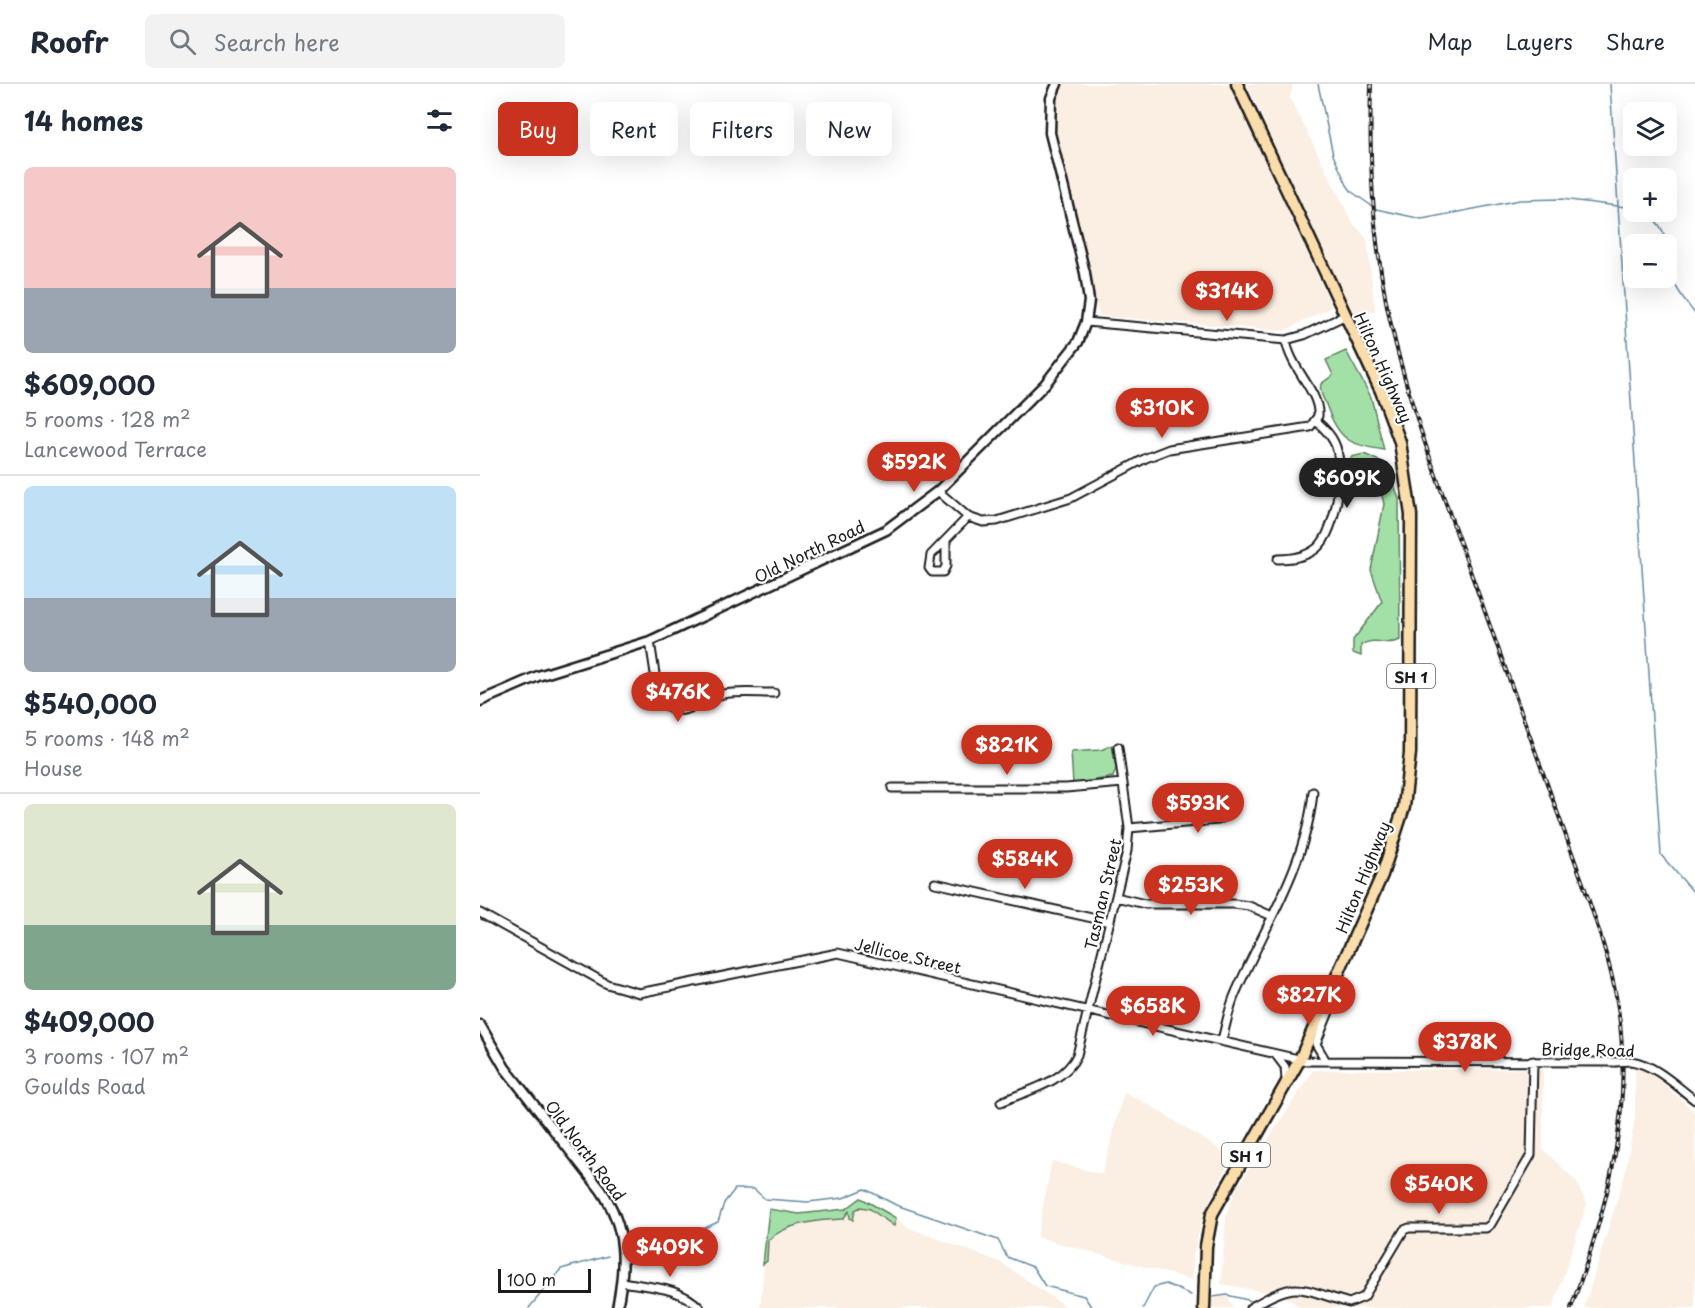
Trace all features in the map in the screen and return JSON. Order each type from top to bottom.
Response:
[{"type":"highway","name":"Hilton Highway","points":[[1237,84],[1388,408],[1400,442],[1407,478],[1411,533],[1410,753],[1404,807],[1395,842],[1300,1059]]},
{"type":"highway","name":"SH 1","points":[[1204,1308],[1205,1255],[1212,1215],[1300,1059]]},
{"type":"street","name":"Old North Road","points":[[480,700],[537,676],[650,641],[886,530],[938,491],[1058,370],[1072,353],[1086,322],[1089,301],[1088,284],[1050,133],[1050,106],[1057,84]]},
{"type":"street","points":[[1086,322],[1286,340],[1304,335],[1344,316]]},
{"type":"street","points":[[938,491],[968,517],[989,522],[1010,518],[1071,498],[1146,458],[1169,449],[1305,429],[1316,421],[1318,404],[1293,364],[1286,340]]},
{"type":"street","points":[[1278,559],[1305,555],[1317,548],[1330,530],[1341,465],[1335,442],[1316,421]]},
{"type":"street","points":[[945,541],[968,517]]},
{"type":"street","points":[[650,641],[659,700],[676,711],[688,710],[722,694],[774,693]]},
{"type":"street","name":"Tasman Street","points":[[1002,1102],[1062,1076],[1071,1067],[1089,1010],[1126,860],[1129,828],[1118,747]]},
{"type":"street","points":[[892,788],[1066,788],[1123,783]]},
{"type":"street","points":[[1222,1040],[1235,994],[1272,916],[1310,822],[1313,792]]},
{"type":"street","points":[[1129,828],[1218,820],[1227,815],[1232,795]]},
{"type":"street","points":[[935,883],[1110,922]]},
{"type":"street","points":[[1116,897],[1145,904],[1234,904],[1249,906],[1272,916]]},
{"type":"street","name":"Jellicoe Street","points":[[480,913],[607,984],[639,993],[838,953],[1300,1059]]},
{"type":"street","points":[[1326,1061],[1316,1044],[1331,1007],[1334,984]]},
{"type":"street","name":"Old North Road","points":[[480,1025],[505,1068],[607,1199],[622,1238],[624,1259],[617,1308]]},
{"type":"street","points":[[1274,1053],[1285,1067],[1286,1085]]},
{"type":"street","name":"Bridge Road","points":[[1300,1059],[1326,1061],[1631,1061],[1644,1064],[1656,1071],[1695,1100]]},
{"type":"street","points":[[1250,1308],[1278,1291],[1296,1288],[1349,1303],[1357,1302],[1364,1297],[1404,1230],[1409,1228],[1486,1228],[1491,1224],[1531,1155],[1533,1061]]},
{"type":"street","points":[[622,1282],[680,1293],[693,1300],[700,1308]]},
{"type":"shaded area","points":[[1063,84],[1229,84],[1332,307],[1284,331],[1099,316],[1056,130],[1056,100]]},
{"type":"shaded area","points":[[1247,84],[1293,84],[1290,98],[1352,222],[1367,239],[1375,310],[1355,320]]},
{"type":"shaded area","points":[[1635,1066],[1656,1077],[1695,1112],[1695,1308],[1584,1308],[1625,1174],[1635,1117]]},
{"type":"shaded area","points":[[1543,1069],[1543,1149],[1576,1181],[1587,1204],[1553,1308],[1302,1308],[1282,1295],[1221,1284],[1226,1216],[1236,1189],[1313,1070]]},
{"type":"shaded area","points":[[1124,1092],[1151,1106],[1232,1157],[1203,1215],[1193,1257],[1192,1280],[1037,1237],[1052,1161],[1102,1174]]},
{"type":"shaded area","points":[[861,1198],[889,1212],[907,1227],[1000,1262],[1068,1308],[760,1308],[769,1209],[799,1214],[846,1209]]},
{"type":"shaded area","points":[[1227,1296],[1234,1308],[1211,1308],[1209,1300]]},
{"type":"green space","points":[[1346,351],[1371,397],[1384,450],[1362,446],[1341,434],[1322,396],[1321,384],[1333,375],[1326,360]]},
{"type":"green space","points":[[1364,454],[1388,465],[1399,499],[1400,640],[1366,642],[1361,645],[1361,656],[1353,653],[1353,640],[1382,602],[1371,570],[1384,504],[1379,484],[1347,485],[1351,457]]},
{"type":"green space","points":[[1112,745],[1116,769],[1113,777],[1073,784],[1071,752],[1101,750]]},
{"type":"green space","points":[[861,1198],[896,1218],[894,1226],[870,1209],[861,1207],[855,1210],[853,1220],[850,1218],[849,1211],[843,1219],[793,1226],[768,1240],[767,1261],[763,1264],[769,1209],[799,1214],[846,1209]]},
{"type":"waterway","points":[[1318,84],[1333,155],[1352,192],[1376,209],[1422,219],[1520,200],[1561,199],[1623,207]]},
{"type":"waterway","points":[[1610,84],[1661,855],[1695,894]]},
{"type":"waterway","points":[[1656,222],[1666,240],[1674,282],[1695,314]]},
{"type":"waterway","points":[[647,1254],[718,1222],[724,1203],[735,1189],[754,1189],[765,1199],[808,1202],[843,1198],[865,1189],[896,1205],[998,1240],[1007,1257],[1033,1267],[1045,1286],[1084,1296],[1092,1308]]},
{"type":"waterway","points":[[529,1308],[561,1269],[608,1256]]},
{"type":"waterway","points":[[1143,1308],[1154,1287],[1166,1284],[1191,1295]]},
{"type":"waterway","points":[[1213,1297],[1227,1295],[1256,1302]]},
{"type":"waterway","points":[[1264,1304],[1283,1308]]},
{"type":"railway","points":[[1371,84],[1371,166],[1377,247],[1393,335],[1422,434],[1584,886],[1606,954],[1616,996],[1623,1076],[1615,1155],[1596,1232],[1571,1308]]}]
